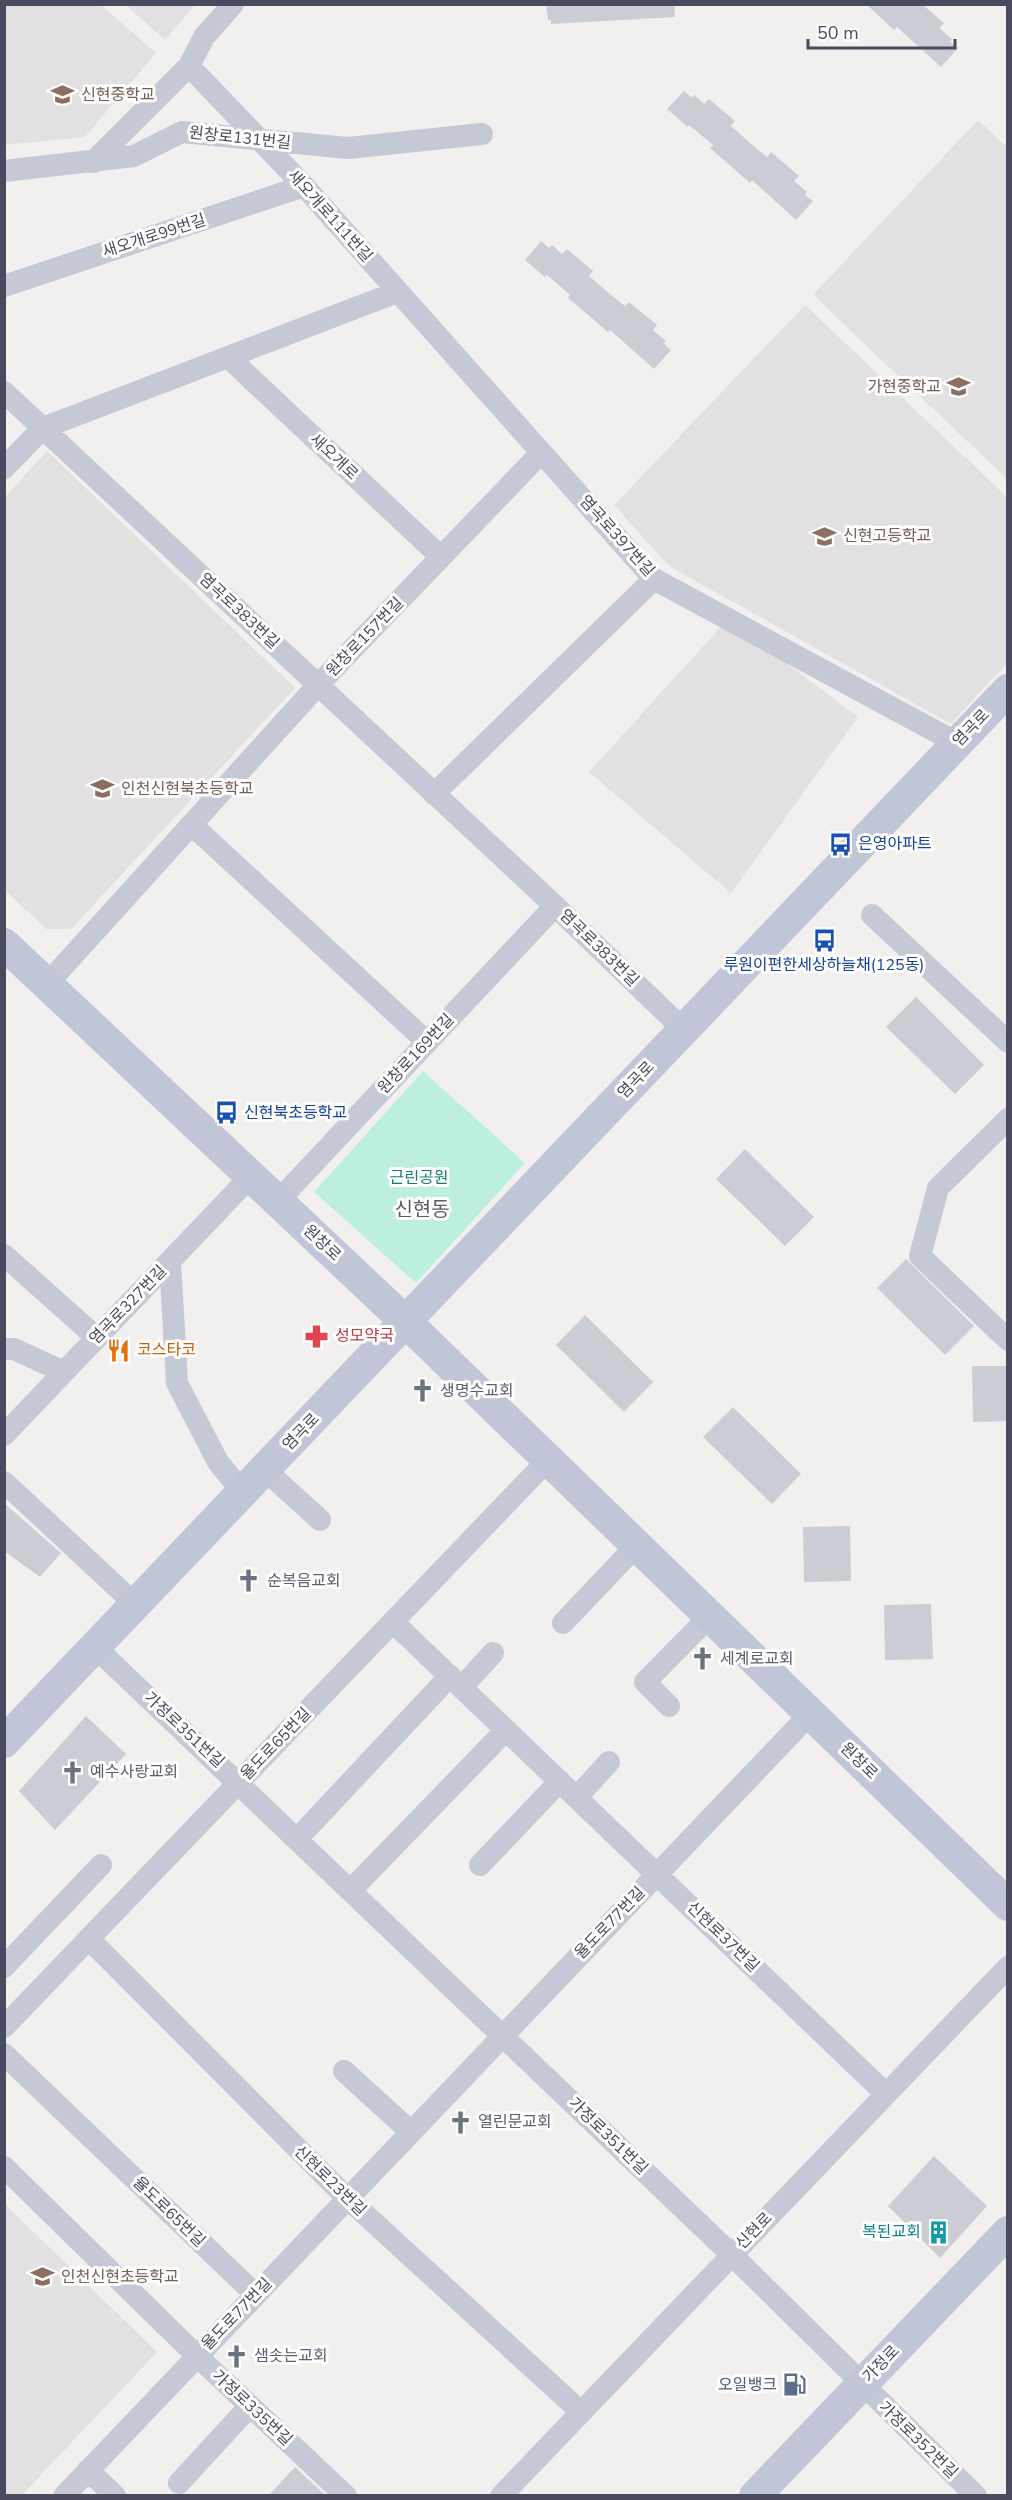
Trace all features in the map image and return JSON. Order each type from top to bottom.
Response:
[{"type":"street","points":[[93,162],[189,66],[204,37],[233,4]]},
{"type":"street","name":"새오개로111번길","points":[[189,66],[304,186],[397,292]]},
{"type":"street","name":"원창로131번길","points":[[4,171],[134,156],[182,132],[348,148],[482,134]]},
{"type":"street","name":"새오개로99번길","points":[[4,286],[304,186]]},
{"type":"street","points":[[4,468],[43,428],[397,292]]},
{"type":"street","name":"염곡로397번길","points":[[397,292],[654,579],[957,743]]},
{"type":"street","name":"새오개로","points":[[228,357],[441,558]]},
{"type":"street","points":[[4,392],[43,428]]},
{"type":"street","name":"염곡로383번길","points":[[43,428],[555,906],[684,1030]]},
{"type":"street","name":"원창로157번길","points":[[47,984],[318,685],[541,453]]},
{"type":"street","points":[[434,794],[654,579]]},
{"type":"street","name":"염곡로","points":[[4,1742],[1008,690]]},
{"type":"street","points":[[192,825],[427,1042]]},
{"type":"street","name":"원창로169번길","points":[[278,1201],[555,906]]},
{"type":"street","points":[[872,915],[1008,1042]]},
{"type":"street","name":"원창로","points":[[4,944],[406,1322],[1008,1905]]},
{"type":"street","points":[[1008,1119],[938,1188],[920,1256],[1008,1340]]},
{"type":"street","name":"염곡로327번길","points":[[4,1435],[251,1176]]},
{"type":"street","points":[[4,1255],[97,1338]]},
{"type":"street","points":[[170,1261],[177,1383],[218,1462],[243,1493]]},
{"type":"street","points":[[4,1349],[14,1349],[64,1372]]},
{"type":"street","name":"율도로65번길","points":[[4,2027],[548,1460]]},
{"type":"street","points":[[265,1470],[320,1520]]},
{"type":"street","points":[[4,1482],[136,1605]]},
{"type":"street","points":[[563,1623],[637,1545]]},
{"type":"street","points":[[669,1706],[645,1682],[710,1616]]},
{"type":"street","name":"신현로37번길","points":[[393,1622],[886,2094]]},
{"type":"street","name":"가정로351번길","points":[[95,1647],[298,1838],[732,2255],[861,2385]]},
{"type":"street","points":[[298,1838],[456,1682],[493,1653]]},
{"type":"street","name":"율도로77번길","points":[[64,2496],[810,1714]]},
{"type":"street","points":[[351,1890],[506,1730]]},
{"type":"street","points":[[577,1797],[609,1762]]},
{"type":"street","points":[[480,1865],[560,1780]]},
{"type":"street","points":[[4,1966],[101,1865]]},
{"type":"street","name":"신현로23번길","points":[[89,1939],[347,2198],[581,2412]]},
{"type":"street","name":"신현로","points":[[501,2496],[1008,1967]]},
{"type":"street","name":"율도로65번길","points":[[4,2054],[255,2294]]},
{"type":"street","points":[[344,2072],[411,2132]]},
{"type":"street","name":"가정로335번길","points":[[4,2168],[197,2356],[346,2496]]},
{"type":"street","name":"가정로","points":[[755,2496],[1008,2232]]},
{"type":"street","name":"가정로352번길","points":[[861,2385],[976,2496]]},
{"type":"street","points":[[179,2483],[250,2406]]},
{"type":"street","points":[[88,2470],[115,2496]]},
{"type":"shaded area","name":"신현중학교","points":[[4,5],[101,5],[156,53],[85,137],[5,145]]},
{"type":"shaded area","points":[[126,5],[195,5],[165,40]]},
{"type":"shaded area","name":"가현중학교","points":[[978,120],[1007,147],[1007,479],[813,295]]},
{"type":"shaded area","name":"신현고등학교","points":[[805,305],[1007,497],[1007,663],[951,724],[669,566],[614,505]]},
{"type":"shaded area","name":"인천신현북초등학교","points":[[47,451],[295,688],[71,929],[46,929],[4,889],[5,497]]},
{"type":"shaded area","points":[[728,619],[858,717],[731,893],[589,772]]},
{"type":"shaded area","name":"인천신현초등학교","points":[[4,2203],[157,2352],[22,2495],[5,2495]]},
{"type":"green space","name":"근린공원","points":[[423,1071],[525,1163],[416,1283],[314,1192]]},
{"type":"building","points":[[546,4],[674,4],[675,17],[551,24],[551,20],[548,20]]},
{"type":"building","points":[[866,4],[922,4],[944,23],[939,28],[952,39],[950,42],[958,48],[941,67],[897,27],[894,30]]},
{"type":"building","points":[[684,91],[692,98],[694,95],[704,104],[709,99],[735,121],[731,126],[758,150],[767,157],[771,152],[799,176],[794,181],[807,192],[805,195],[813,201],[796,220],[752,180],[750,183],[710,148],[713,145],[667,109]]},
{"type":"building","points":[[541,241],[549,248],[552,245],[562,254],[567,249],[593,271],[589,276],[616,299],[625,306],[629,302],[657,325],[653,330],[666,341],[664,344],[671,350],[654,369],[610,330],[608,332],[568,298],[570,295],[547,275],[545,277],[525,260]]},
{"type":"building","points":[[916,997],[984,1065],[955,1094],[886,1027]]},
{"type":"building","points":[[745,1149],[814,1217],[785,1246],[716,1179]]},
{"type":"building","points":[[906,1259],[974,1326],[945,1355],[877,1288]]},
{"type":"building","points":[[585,1315],[653,1382],[624,1412],[556,1345]]},
{"type":"building","points":[[972,1366],[1008,1366],[1008,1421],[973,1422]]},
{"type":"building","points":[[733,1407],[801,1474],[772,1504],[703,1437]]},
{"type":"building","points":[[4,1503],[61,1553],[40,1577],[4,1551]]},
{"type":"building","points":[[850,1526],[851,1581],[804,1582],[803,1527]]},
{"type":"building","points":[[931,1604],[933,1659],[885,1660],[884,1605]]},
{"type":"building","name":"예수사랑교회","points":[[86,1716],[126,1754],[55,1830],[19,1791]]},
{"type":"building","name":"복된교회","points":[[934,2156],[987,2206],[940,2258],[888,2206]]},
{"type":"building","points":[[295,2467],[326,2496],[268,2496]]},
{"type":"place","name":"신현중학교","points":[[63,95]]},
{"type":"place","name":"가현중학교","points":[[959,387]]},
{"type":"place","name":"신현고등학교","points":[[825,536]]},
{"type":"place","name":"인천신현북초등학교","points":[[103,789]]},
{"type":"place","name":"은영아파트","points":[[840,844]]},
{"type":"place","name":"루원이편한세상하늘채(125동)","points":[[824,940]]},
{"type":"place","name":"신현북초등학교","points":[[226,1113]]},
{"type":"place","name":"성모약국","points":[[317,1336]]},
{"type":"place","name":"코스타코","points":[[119,1350]]},
{"type":"place","name":"생명수교회","points":[[422,1391]]},
{"type":"place","name":"순복음교회","points":[[249,1581]]},
{"type":"place","name":"세계로교회","points":[[702,1659]]},
{"type":"place","name":"예수사랑교회","points":[[72,1772]]},
{"type":"place","name":"열린문교회","points":[[460,2122]]},
{"type":"place","name":"복된교회","points":[[939,2232]]},
{"type":"place","name":"인천신현초등학교","points":[[43,2277]]},
{"type":"place","name":"샘솟는교회","points":[[236,2356]]},
{"type":"place","name":"오일뱅크","points":[[795,2385]]},
{"type":"district","name":"신현동","points":[[422,1209]]}]
